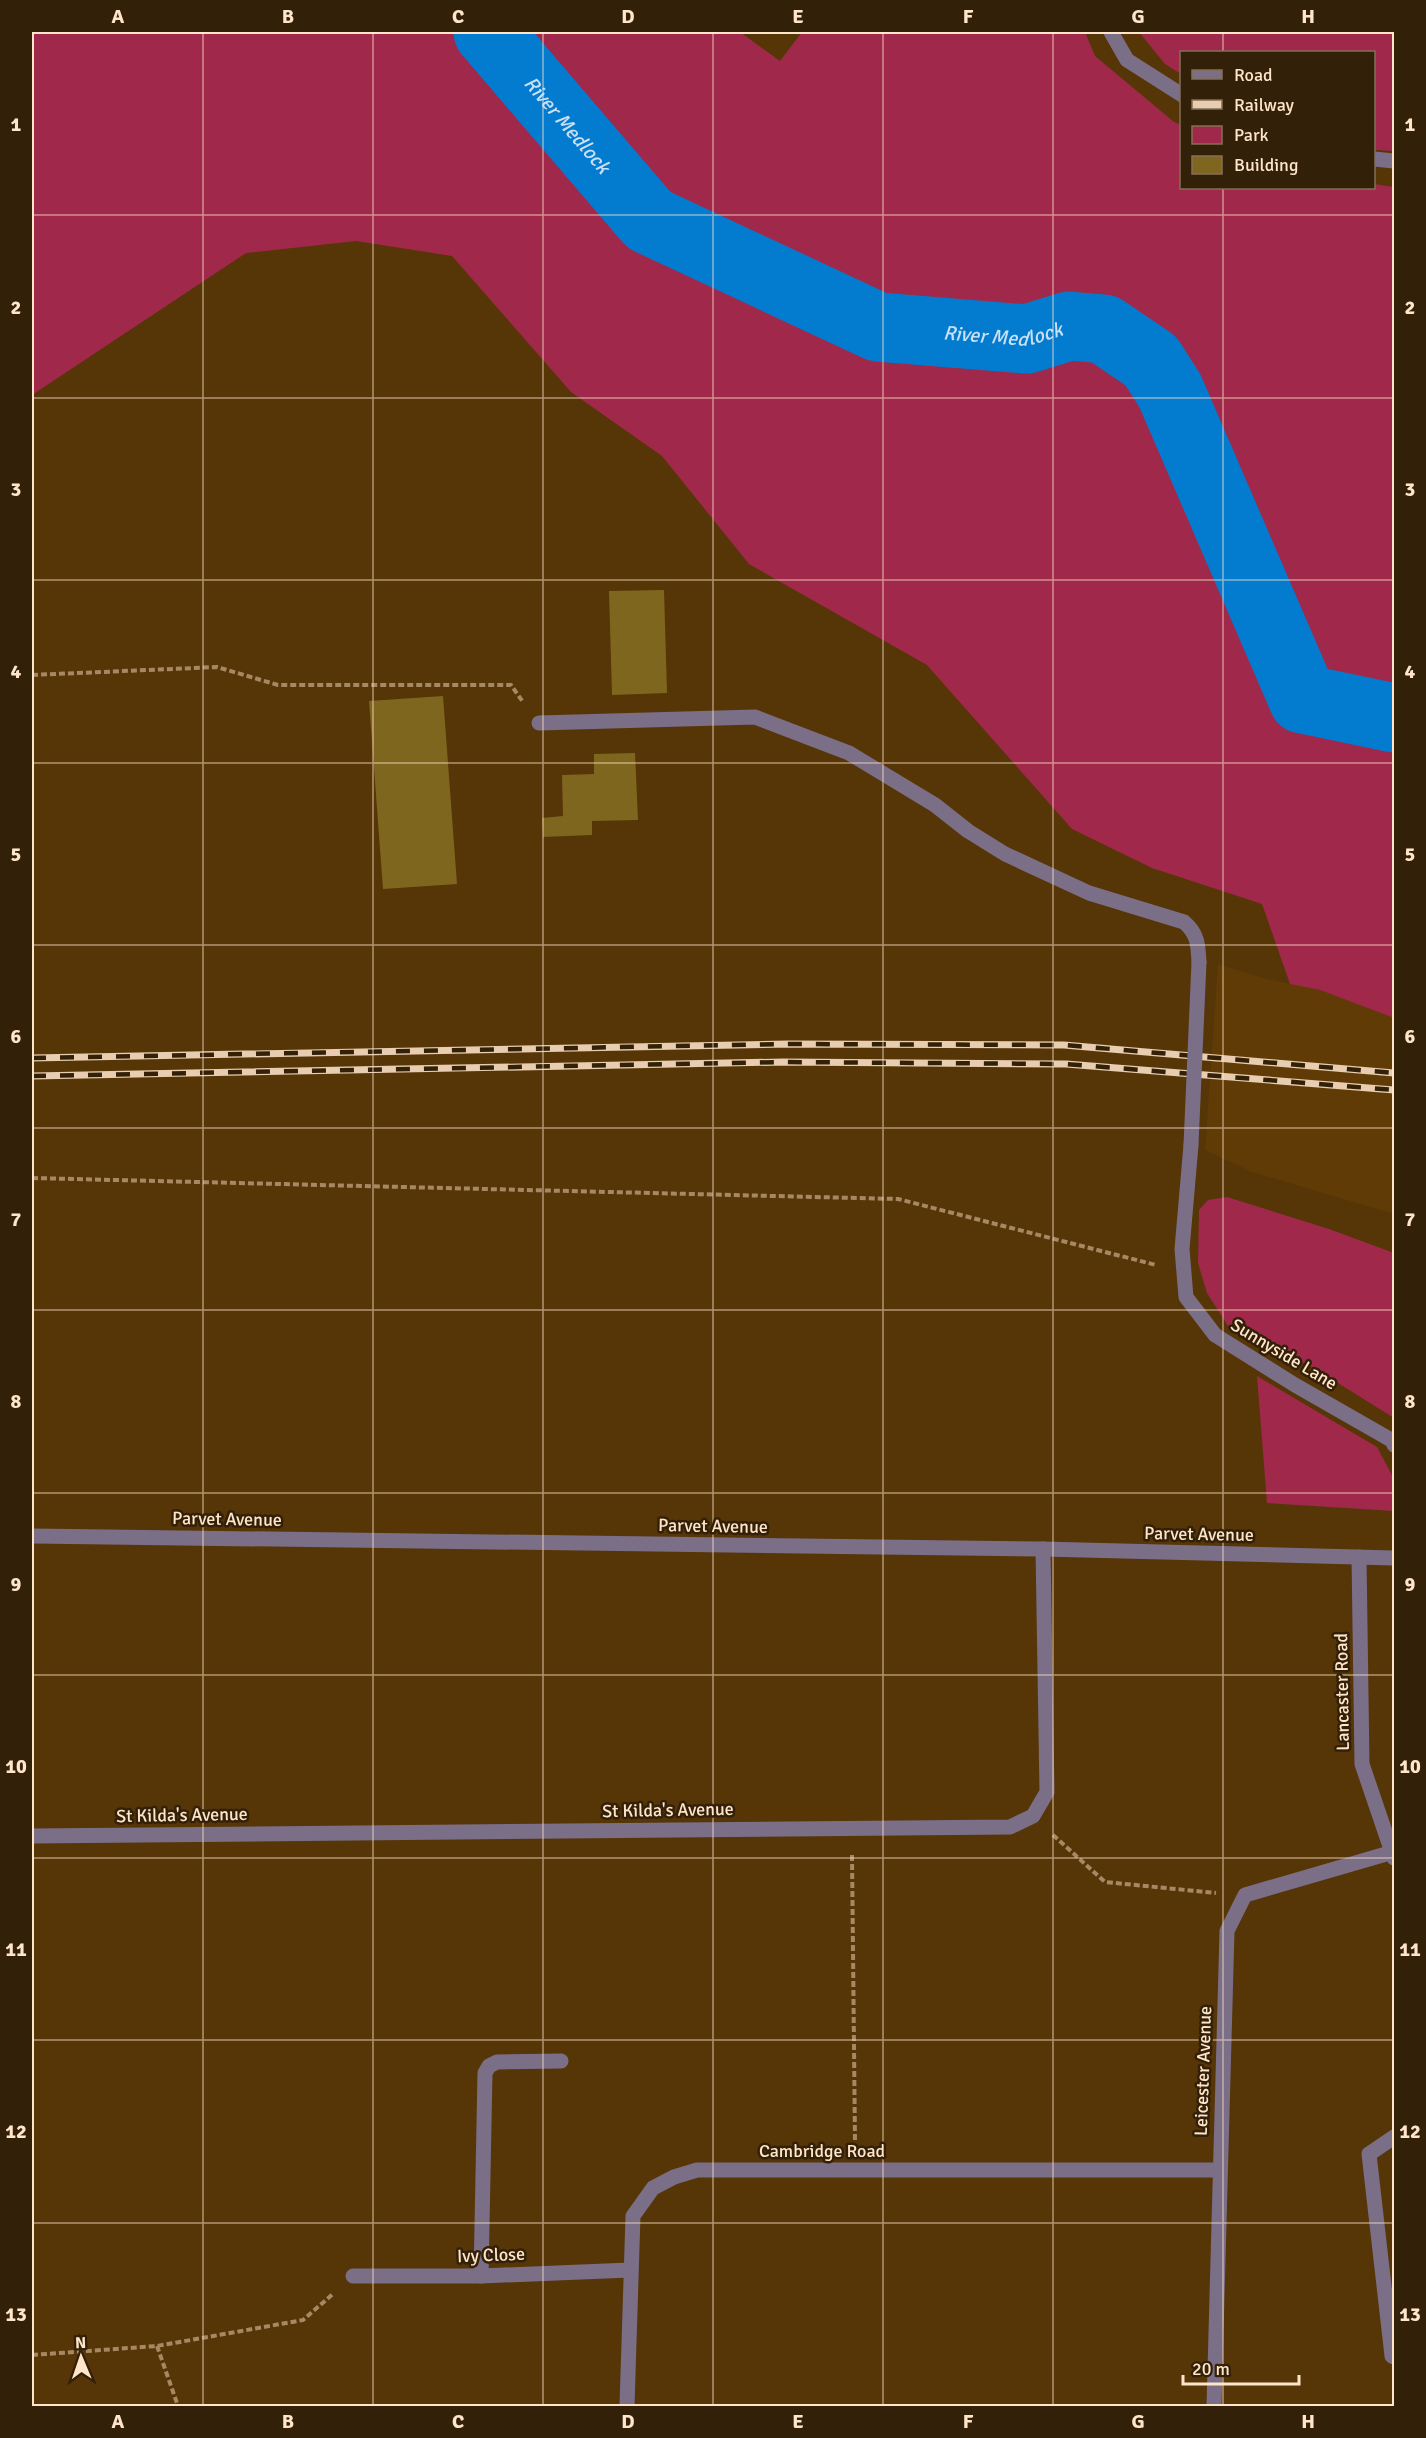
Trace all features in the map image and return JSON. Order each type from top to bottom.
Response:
[{"type":"street","points":[[1111,32],[1127,60],[1180,94]]},
{"type":"street","points":[[1375,159],[1395,161]]},
{"type":"street","name":"Sunnyside Lane","points":[[539,723],[755,717],[849,753],[935,805],[968,831],[1005,854],[1089,893],[1184,922],[1192,929],[1198,940],[1199,962],[1191,1145],[1182,1249],[1186,1297],[1215,1335],[1295,1385],[1393,1441],[1395,1445]]},
{"type":"street","name":"Parvet Avenue","points":[[32,1536],[1043,1549],[1395,1558]]},
{"type":"street","points":[[1033,1816],[1047,1792],[1043,1549]]},
{"type":"street","name":"Lancaster Road","points":[[1359,1557],[1362,1764],[1394,1855]]},
{"type":"street","name":"St Kilda's Avenue","points":[[32,1836],[1010,1827],[1033,1816]]},
{"type":"street","points":[[1245,1895],[1394,1855]]},
{"type":"street","name":"Leicester Avenue","points":[[1214,2406],[1227,1931],[1245,1895]]},
{"type":"street","points":[[481,2276],[485,2073],[489,2066],[497,2062],[561,2061]]},
{"type":"street","points":[[1395,2136],[1370,2154],[1392,2356],[1395,2357]]},
{"type":"street","name":"Cambridge Road","points":[[627,2406],[633,2216],[653,2188],[674,2177],[697,2170],[1220,2170]]},
{"type":"street","name":"Ivy Close","points":[[353,2276],[481,2276],[630,2270]]},
{"type":"path","points":[[32,675],[217,667],[278,684],[511,685],[539,723]]},
{"type":"path","points":[[32,1178],[898,1199],[1183,1272]]},
{"type":"path","points":[[1033,1816],[1105,1882],[1245,1895]]},
{"type":"path","points":[[852,1828],[855,2171]]},
{"type":"path","points":[[32,2355],[157,2346],[303,2320],[353,2276]]},
{"type":"path","points":[[157,2346],[178,2406]]},
{"type":"shaded area","points":[[1218,964],[1267,979],[1320,990],[1394,1018],[1394,1214],[1252,1172],[1205,1150]]},
{"type":"green space","points":[[32,32],[740,32],[780,61],[802,32],[1085,32],[1095,56],[1180,125],[1180,189],[1375,189],[1375,184],[1394,187],[1394,1018],[1320,990],[1290,984],[1262,904],[1152,868],[1072,829],[927,665],[749,564],[662,456],[571,392],[452,256],[356,241],[246,253],[32,395]]},
{"type":"green space","points":[[1139,32],[1394,32],[1394,151],[1375,150],[1375,51],[1180,51],[1180,73],[1165,64]]},
{"type":"green space","points":[[1227,1197],[1329,1229],[1394,1253],[1394,1418],[1314,1368],[1230,1329],[1207,1293],[1198,1263],[1199,1210],[1208,1200]]},
{"type":"green space","points":[[1257,1376],[1377,1447],[1394,1479],[1394,1511],[1267,1503]]},
{"type":"building","points":[[664,590],[667,693],[612,695],[609,591]]},
{"type":"building","points":[[443,696],[457,884],[383,889],[369,701]]},
{"type":"building","points":[[635,753],[638,820],[592,821],[592,835],[543,837],[542,818],[563,816],[562,775],[594,774],[594,754]]},
{"type":"waterway","name":"River Medlock","points":[[488,32],[649,220],[878,327],[1027,339],[1069,326],[1104,329],[1151,361],[1170,391],[1303,699],[1394,718]]},
{"type":"railway","points":[[32,1058],[788,1044],[1064,1045],[1394,1073]]},
{"type":"railway","points":[[32,1076],[783,1062],[1066,1064],[1394,1090]]}]
